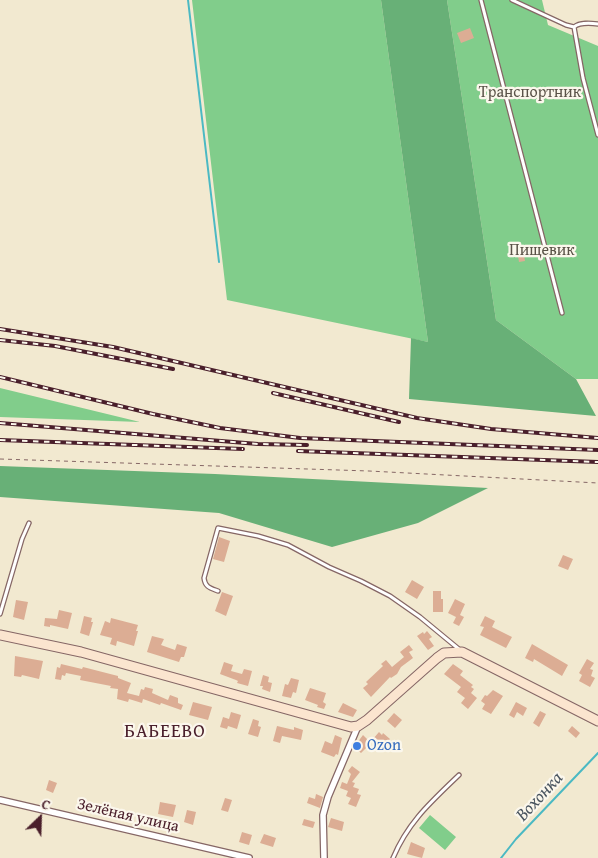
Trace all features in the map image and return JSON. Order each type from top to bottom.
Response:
[{"type":"street","points":[[0,635],[81,652],[343,726],[358,726]]},
{"type":"street","points":[[324,858],[323,815],[328,797],[358,726],[444,653],[462,652],[598,721]]},
{"type":"street","name":"Зелёная улица","points":[[0,800],[249,858]]},
{"type":"lane","points":[[481,0],[562,313]]},
{"type":"lane","points":[[512,0],[566,25],[574,27],[576,24],[598,24]]},
{"type":"lane","points":[[574,27],[583,78],[598,135]]},
{"type":"lane","points":[[0,614],[22,539],[29,523]]},
{"type":"lane","points":[[218,591],[207,586],[204,578],[218,528],[258,536],[288,545],[390,596],[420,617],[462,652]]},
{"type":"lane","points":[[393,858],[401,838],[422,810],[459,775]]},
{"type":"path","points":[[0,459],[369,471],[598,483]]},
{"type":"green space","points":[[192,0],[381,0],[428,342],[227,300]]},
{"type":"green space","points":[[381,0],[447,0],[496,320],[576,379],[596,416],[409,399],[411,338],[428,342]]},
{"type":"green space","name":"Транспортник","points":[[447,0],[542,0],[548,25],[598,46],[598,379],[576,379],[496,320]]},
{"type":"green space","points":[[0,388],[140,422],[0,417]]},
{"type":"green space","points":[[0,466],[215,474],[488,488],[418,523],[332,547],[219,513],[0,497]]},
{"type":"green space","points":[[430,815],[456,837],[445,850],[419,828]]},
{"type":"building","points":[[470,28],[474,38],[461,43],[457,33]]},
{"type":"building","points":[[523,249],[525,261],[519,262],[517,250]]},
{"type":"building","points":[[219,537],[230,541],[224,562],[213,559]]},
{"type":"building","points":[[563,555],[573,559],[568,570],[558,566]]},
{"type":"building","points":[[412,580],[424,587],[417,599],[405,592]]},
{"type":"building","points":[[433,591],[441,591],[443,612],[433,612]]},
{"type":"building","points":[[222,592],[233,596],[226,616],[215,611]]},
{"type":"building","points":[[455,599],[465,604],[460,615],[464,617],[459,626],[453,623],[456,617],[448,613]]},
{"type":"building","points":[[16,600],[28,602],[24,620],[13,617]]},
{"type":"building","points":[[59,610],[72,613],[68,629],[50,625],[50,627],[44,626],[45,618],[57,619]]},
{"type":"building","points":[[84,616],[92,618],[91,622],[93,622],[89,636],[80,633]]},
{"type":"building","points":[[485,616],[495,621],[492,627],[512,637],[506,648],[480,635],[484,627],[480,626]]},
{"type":"building","points":[[111,618],[138,625],[134,646],[117,641],[116,646],[110,644],[112,638],[100,635],[105,621],[110,623]]},
{"type":"building","points":[[427,631],[432,637],[429,639],[434,646],[428,650],[417,636]]},
{"type":"building","points":[[152,636],[164,639],[161,645],[175,650],[177,644],[187,647],[184,657],[181,657],[179,662],[147,652]]},
{"type":"building","points":[[532,644],[568,665],[562,676],[534,659],[533,662],[525,658]]},
{"type":"building","points":[[409,645],[413,650],[409,652],[413,658],[401,667],[397,674],[390,677],[371,697],[363,688],[368,684],[366,682],[383,666],[381,664],[386,660],[392,667],[404,657],[400,652]]},
{"type":"building","points":[[15,656],[43,661],[39,679],[22,675],[21,677],[14,676]]},
{"type":"building","points":[[587,659],[594,663],[590,669],[593,670],[591,676],[595,678],[590,687],[579,681],[582,675],[579,673]]},
{"type":"building","points":[[224,662],[233,665],[231,671],[242,674],[244,669],[252,671],[248,686],[237,683],[238,681],[220,674]]},
{"type":"building","points":[[61,664],[82,669],[83,667],[118,676],[118,678],[131,683],[127,693],[139,696],[141,689],[144,690],[145,687],[153,689],[152,693],[168,700],[170,695],[178,698],[178,703],[183,705],[181,710],[143,699],[142,703],[129,699],[128,702],[117,699],[118,689],[80,680],[81,676],[66,673],[65,676],[62,675],[61,680],[55,679],[57,667],[60,668]]},
{"type":"building","points":[[453,664],[463,671],[460,675],[473,685],[471,687],[474,689],[471,693],[477,698],[468,709],[461,703],[465,698],[457,692],[461,687],[444,674]]},
{"type":"building","points":[[263,675],[269,677],[268,682],[272,683],[270,692],[262,689],[263,686],[260,686]]},
{"type":"building","points":[[291,678],[299,680],[296,693],[293,692],[291,698],[282,696],[285,684],[288,685]]},
{"type":"building","points":[[310,688],[326,693],[323,702],[326,704],[324,709],[305,700]]},
{"type":"building","points":[[493,690],[503,696],[491,714],[482,709],[485,704],[481,701],[485,695],[487,696]]},
{"type":"building","points":[[193,702],[212,707],[208,720],[189,715]]},
{"type":"building","points":[[516,702],[527,708],[523,716],[517,712],[514,718],[509,715]]},
{"type":"building","points":[[343,703],[357,710],[353,717],[338,712]]},
{"type":"building","points":[[540,711],[546,714],[539,727],[533,723]]},
{"type":"building","points":[[231,712],[241,715],[237,729],[228,726],[227,729],[220,727],[223,717],[229,719]]},
{"type":"building","points":[[394,713],[402,720],[395,728],[387,721]]},
{"type":"building","points":[[253,719],[259,721],[258,726],[261,727],[258,737],[248,734]]},
{"type":"building","points":[[277,726],[294,730],[294,727],[303,730],[301,740],[282,736],[280,743],[273,741]]},
{"type":"building","points":[[572,726],[580,733],[576,738],[568,731]]},
{"type":"building","points":[[379,732],[390,739],[382,747],[373,739]]},
{"type":"building","points":[[335,735],[342,738],[338,755],[336,754],[334,757],[321,752],[325,741],[332,744]]},
{"type":"building","points":[[363,735],[371,743],[361,753],[354,747]]},
{"type":"building","points":[[352,766],[360,772],[352,782],[355,783],[353,787],[359,789],[357,794],[361,795],[356,807],[348,804],[351,798],[346,796],[348,791],[340,788],[342,782],[347,784],[351,774],[348,771]]},
{"type":"building","points":[[49,780],[57,783],[53,793],[46,790]]},
{"type":"building","points":[[316,794],[323,797],[320,808],[307,803],[309,797],[315,799]]},
{"type":"building","points":[[225,798],[232,800],[228,812],[221,810]]},
{"type":"building","points":[[160,802],[176,805],[173,817],[158,814]]},
{"type":"building","points":[[187,810],[196,812],[193,825],[184,822]]},
{"type":"building","points":[[331,818],[344,822],[342,831],[328,827]]},
{"type":"building","points":[[304,819],[315,822],[313,828],[302,825]]},
{"type":"building","points":[[242,832],[252,835],[249,845],[239,842]]},
{"type":"building","points":[[264,834],[276,838],[273,847],[260,843]]},
{"type":"building","points":[[411,842],[425,848],[422,858],[407,854]]},
{"type":"waterway","points":[[188,0],[219,262]]},
{"type":"waterway","name":"Вохонка","points":[[501,858],[516,839],[598,753]]},
{"type":"railway","points":[[0,329],[113,347],[417,418],[491,429],[598,438]]},
{"type":"railway","points":[[0,340],[55,346],[173,369]]},
{"type":"railway","points":[[0,377],[220,428],[300,438],[598,450]]},
{"type":"railway","points":[[273,393],[399,422]]},
{"type":"railway","points":[[0,423],[258,444],[307,445]]},
{"type":"railway","points":[[0,440],[243,449]]},
{"type":"railway","points":[[298,451],[598,462]]},
{"type":"place","name":"Ozon","points":[[357,746]]},
{"type":"district","name":"БАБЕЕВО","points":[[165,732]]},
{"type":"park label","name":"Пищевик","points":[[542,251]]}]
